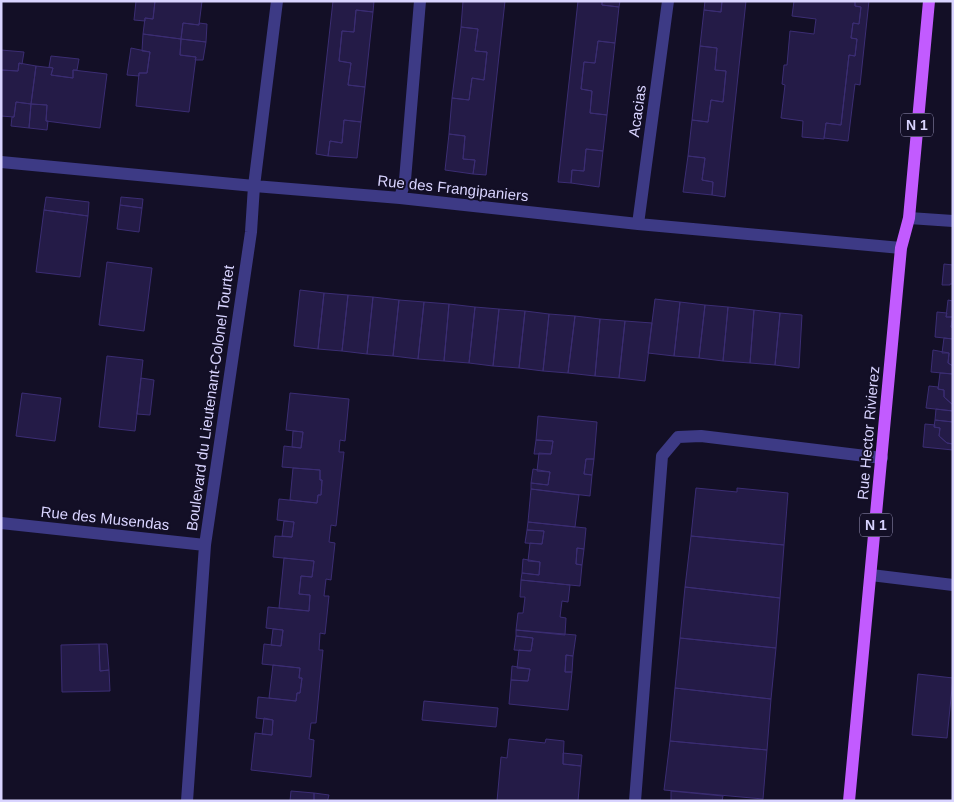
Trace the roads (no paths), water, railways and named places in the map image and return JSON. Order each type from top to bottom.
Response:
[{"type":"main road","name":"N 1","points":[[901,248],[909,218],[929,1]]},
{"type":"main road","name":"Rue Hector Rivierez","points":[[849,801],[901,248]]},
{"type":"street","name":"Boulevard du Lieutenant-Colonel Tourtet","points":[[187,801],[205,545],[251,232],[254,186],[277,1]]},
{"type":"street","points":[[400,198],[404,180],[420,1]]},
{"type":"street","name":"Acacias","points":[[638,224],[668,1]]},
{"type":"street","name":"Rue des Frangipaniers","points":[[1,162],[400,198],[638,224],[901,248]]},
{"type":"street","points":[[909,218],[953,221]]},
{"type":"street","points":[[635,801],[662,456],[678,437],[701,436],[882,458]]},
{"type":"street","name":"Rue des Musendas","points":[[1,523],[205,545]]},
{"type":"street","points":[[871,575],[953,585]]}]
